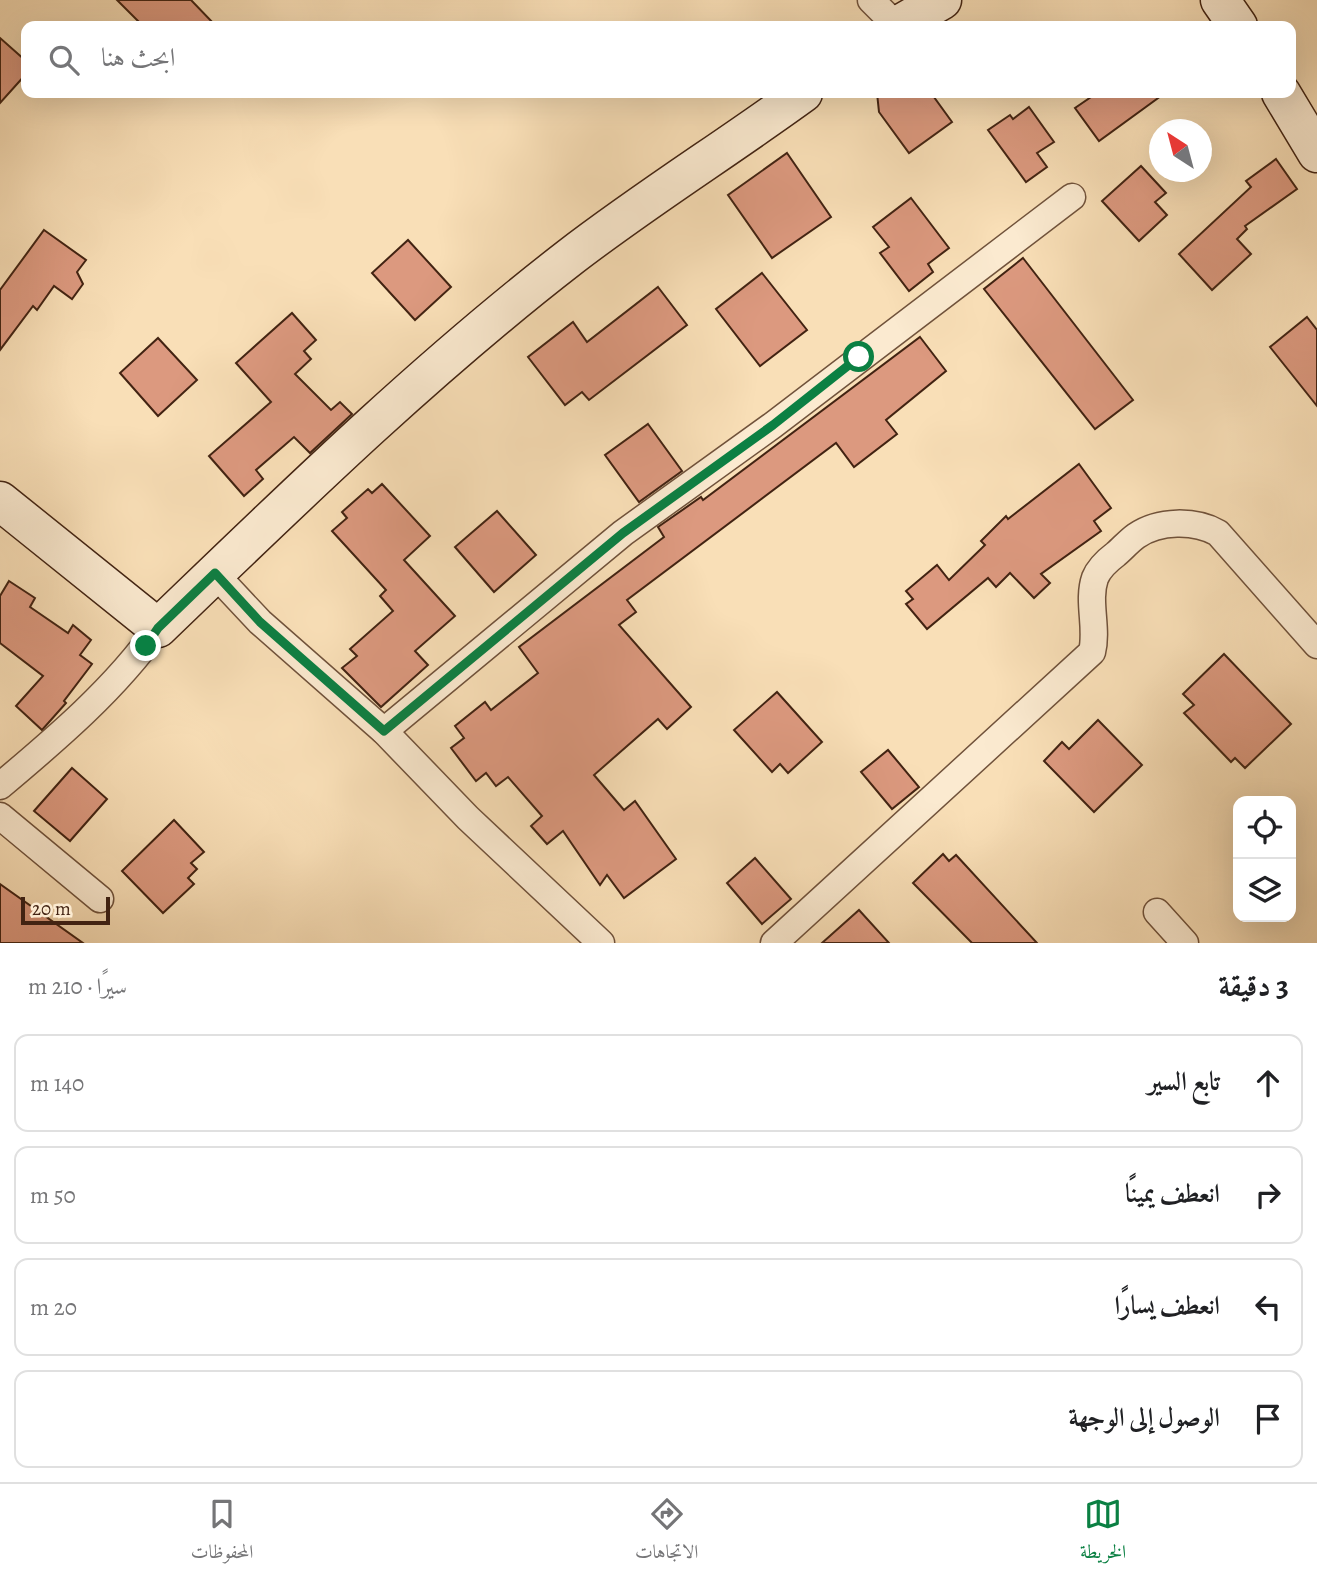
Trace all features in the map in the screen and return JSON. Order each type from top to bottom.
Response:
[{"type":"main road","points":[[906,21],[942,0]]},
{"type":"main road","points":[[1220,0],[1235,21]]},
{"type":"main road","points":[[0,500],[158,628],[375,420],[515,301],[629,214],[796,98]]},
{"type":"main road","points":[[1284,98],[1317,153]]},
{"type":"street","points":[[871,0],[892,21]]},
{"type":"street","points":[[384,731],[623,533],[773,425],[1072,197]]},
{"type":"street","points":[[774,943],[1092,653],[1096,636],[1095,578],[1105,562],[1138,535],[1165,525],[1205,525],[1218,533],[1317,645]]},
{"type":"street","points":[[215,573],[260,622],[384,731],[468,818],[601,943]]},
{"type":"street","points":[[0,786],[61,734],[146,646],[158,628]]},
{"type":"street","points":[[0,816],[100,899]]},
{"type":"street","points":[[1157,912],[1185,943]]},
{"type":"building","points":[[117,0],[191,0],[211,21],[138,21]]},
{"type":"building","points":[[0,38],[21,57],[21,80],[0,103]]},
{"type":"building","points":[[878,98],[935,98],[952,122],[909,153],[879,112]]},
{"type":"building","points":[[1090,98],[1158,98],[1099,141],[1075,108]]},
{"type":"building","points":[[1029,107],[1054,142],[1037,153],[1047,167],[1026,182],[988,130],[1010,115],[1013,119]]},
{"type":"building","points":[[787,153],[831,217],[772,258],[728,195]]},
{"type":"building","points":[[1276,159],[1297,189],[1245,226],[1247,229],[1237,239],[1251,254],[1212,290],[1179,254],[1251,187],[1246,181]]},
{"type":"building","points":[[1141,166],[1149,175],[1149,182],[1156,182],[1166,193],[1155,202],[1167,215],[1139,241],[1102,201]]},
{"type":"building","points":[[911,198],[949,248],[928,264],[933,272],[909,291],[880,253],[889,247],[873,227]]},
{"type":"building","points":[[44,230],[86,260],[77,272],[83,284],[72,299],[54,286],[37,310],[33,306],[0,350],[0,290]]},
{"type":"building","points":[[408,240],[451,287],[415,320],[372,273]]},
{"type":"building","points":[[1023,258],[1133,400],[1095,429],[984,289]]},
{"type":"building","points":[[762,273],[807,330],[760,366],[716,309]]},
{"type":"building","points":[[658,287],[687,325],[589,400],[582,392],[565,405],[528,357],[573,322],[587,342]]},
{"type":"building","points":[[292,313],[316,340],[304,351],[311,359],[295,374],[331,410],[340,402],[352,414],[310,453],[294,437],[256,470],[263,479],[244,496],[209,456],[271,402],[236,363]]},
{"type":"building","points":[[1307,317],[1317,330],[1317,406],[1270,347]]},
{"type":"building","points":[[920,337],[946,371],[886,420],[897,434],[854,467],[836,443],[627,600],[636,612],[619,625],[691,707],[667,729],[658,719],[594,775],[624,810],[635,801],[676,859],[624,898],[607,875],[600,885],[563,831],[547,844],[531,826],[542,816],[508,777],[496,786],[486,773],[476,781],[451,748],[464,738],[455,726],[485,702],[491,710],[538,673],[519,647],[664,537],[658,527],[701,497],[703,500]]},
{"type":"building","points":[[158,338],[197,380],[158,416],[120,373]]},
{"type":"building","points":[[648,424],[682,471],[639,502],[605,455]]},
{"type":"building","points":[[1079,464],[1111,508],[1094,521],[1101,531],[1041,574],[1050,583],[1034,598],[1010,573],[996,587],[988,578],[927,629],[906,604],[913,599],[906,591],[937,565],[949,580],[985,545],[981,541],[1006,516],[1008,519]]},
{"type":"building","points":[[382,484],[430,536],[404,560],[455,616],[415,651],[428,665],[381,707],[342,668],[357,656],[350,649],[393,611],[380,596],[386,590],[332,531],[347,518],[342,512],[368,489],[372,493]]},
{"type":"building","points":[[497,511],[536,555],[494,592],[455,547]]},
{"type":"building","points":[[9,581],[35,598],[30,607],[68,633],[73,625],[91,640],[80,655],[92,664],[64,701],[66,703],[42,730],[16,706],[43,676],[0,643],[0,596]]},
{"type":"building","points":[[1224,654],[1291,724],[1245,768],[1235,758],[1231,762],[1184,713],[1194,705],[1183,694]]},
{"type":"building","points":[[777,692],[822,742],[788,773],[780,764],[772,772],[734,730]]},
{"type":"building","points":[[1098,720],[1142,765],[1094,812],[1044,761],[1062,742],[1069,749]]},
{"type":"building","points":[[888,750],[919,787],[892,809],[861,772]]},
{"type":"building","points":[[72,768],[107,799],[70,841],[34,811]]},
{"type":"building","points":[[174,820],[204,852],[191,863],[197,869],[188,878],[194,884],[163,913],[122,871]]},
{"type":"building","points":[[943,854],[949,861],[956,855],[1037,943],[972,943],[913,883]]},
{"type":"building","points":[[755,858],[791,899],[762,924],[727,883]]},
{"type":"building","points":[[0,884],[83,943],[0,943]]},
{"type":"building","points":[[859,910],[889,943],[822,943]]},
{"type":"route","points":[[146,646],[158,628],[215,573],[260,622],[384,731],[506,627],[623,533],[773,425],[859,357]]}]
